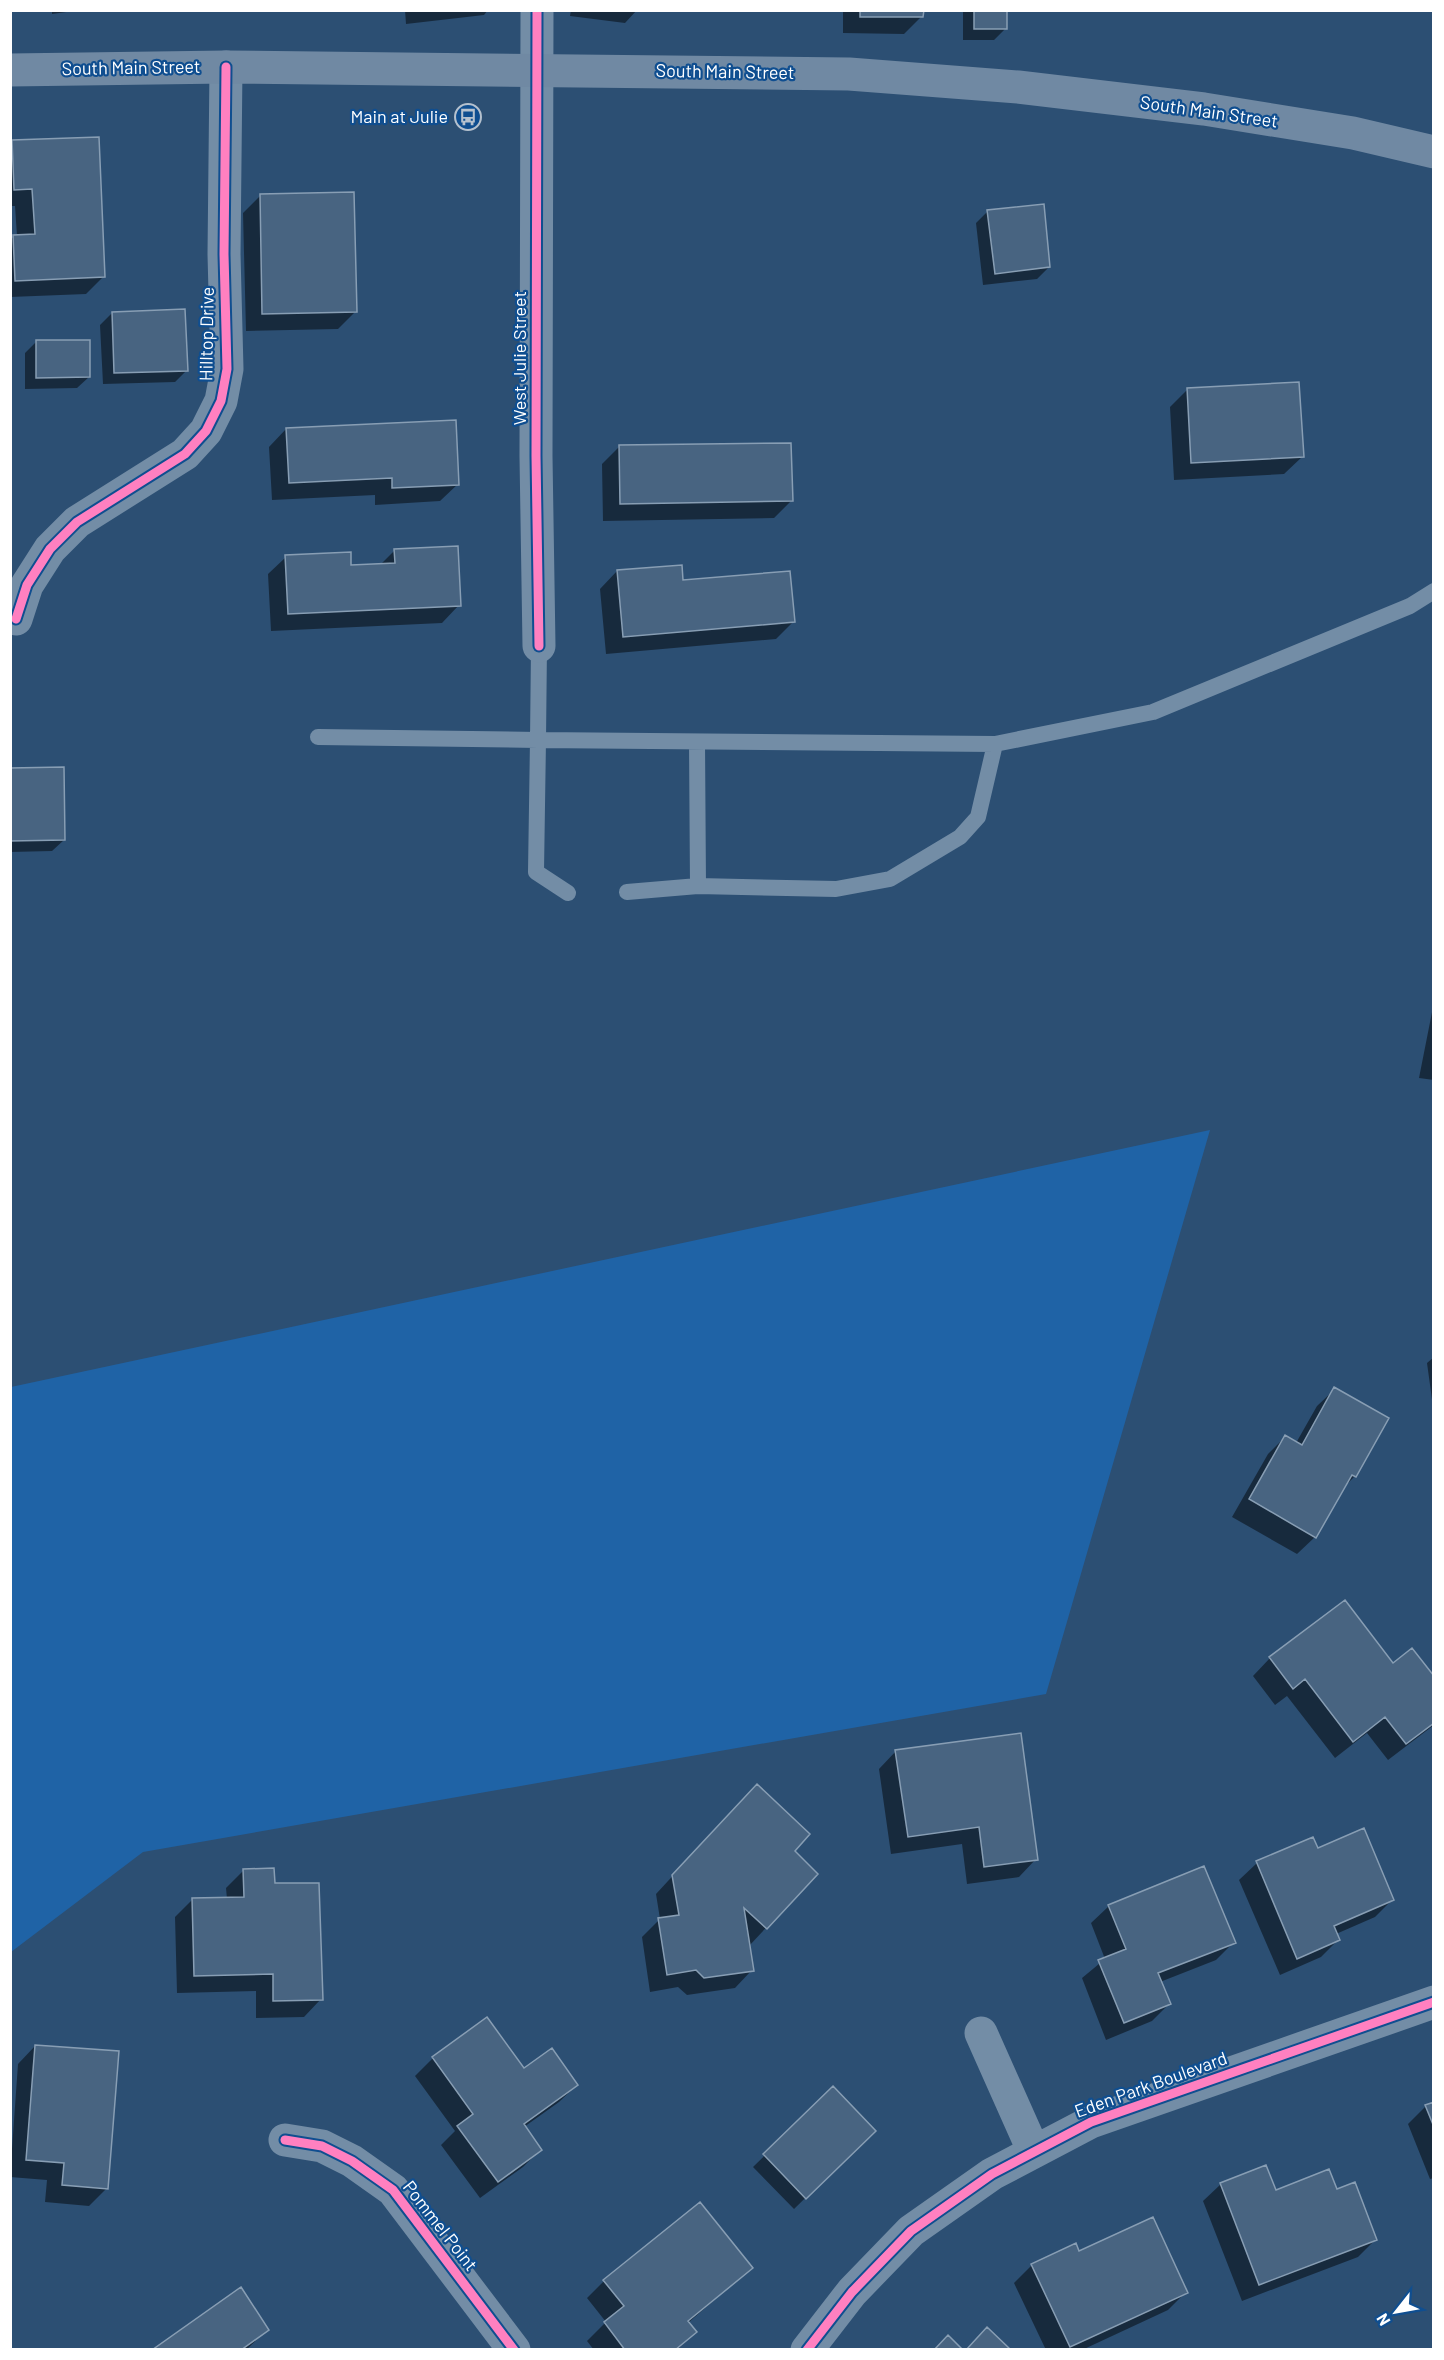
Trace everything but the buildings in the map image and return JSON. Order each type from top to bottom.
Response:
[{"type":"main road","name":"South Main Street","points":[[10,70],[226,67],[849,74],[1018,87],[1204,110],[1353,133],[1434,152]]},
{"type":"street","name":"West Julie Street","points":[[537,10],[536,456],[539,646]]},
{"type":"street","name":"Hilltop Drive","points":[[16,619],[27,585],[50,549],[76,522],[185,454],[206,431],[221,401],[227,369],[224,254],[226,67]]},
{"type":"street","name":"Eden Park Boulevard","points":[[807,2349],[852,2292],[911,2231],[992,2174],[1090,2122],[1434,2002]]},
{"type":"street","points":[[981,2033],[1034,2152]]},
{"type":"street","name":"Pommel Point","points":[[285,2140],[322,2146],[352,2161],[393,2190],[514,2349]]},
{"type":"lane","points":[[318,736],[995,744],[1153,712],[1410,606],[1434,591]]},
{"type":"lane","points":[[539,646],[536,872],[568,893]]},
{"type":"lane","points":[[697,742],[698,886]]},
{"type":"lane","points":[[627,892],[698,886],[836,889],[890,879],[960,837],[978,817],[995,744]]},
{"type":"shaded area","points":[[1210,1130],[1046,1694],[143,1852],[11,1952],[11,1387]]},
{"type":"cycle path","points":[[537,10],[536,456],[539,646]]},
{"type":"cycle path","points":[[16,619],[27,585],[50,549],[77,522],[185,454],[206,431],[221,401],[227,369],[224,254],[226,67]]},
{"type":"cycle path","points":[[807,2350],[852,2292],[911,2231],[992,2174],[1091,2122],[1434,2002]]},
{"type":"cycle path","points":[[285,2140],[322,2146],[352,2161],[393,2190],[514,2350]]},
{"type":"place","name":"Main at Julie","points":[[468,117]]}]
